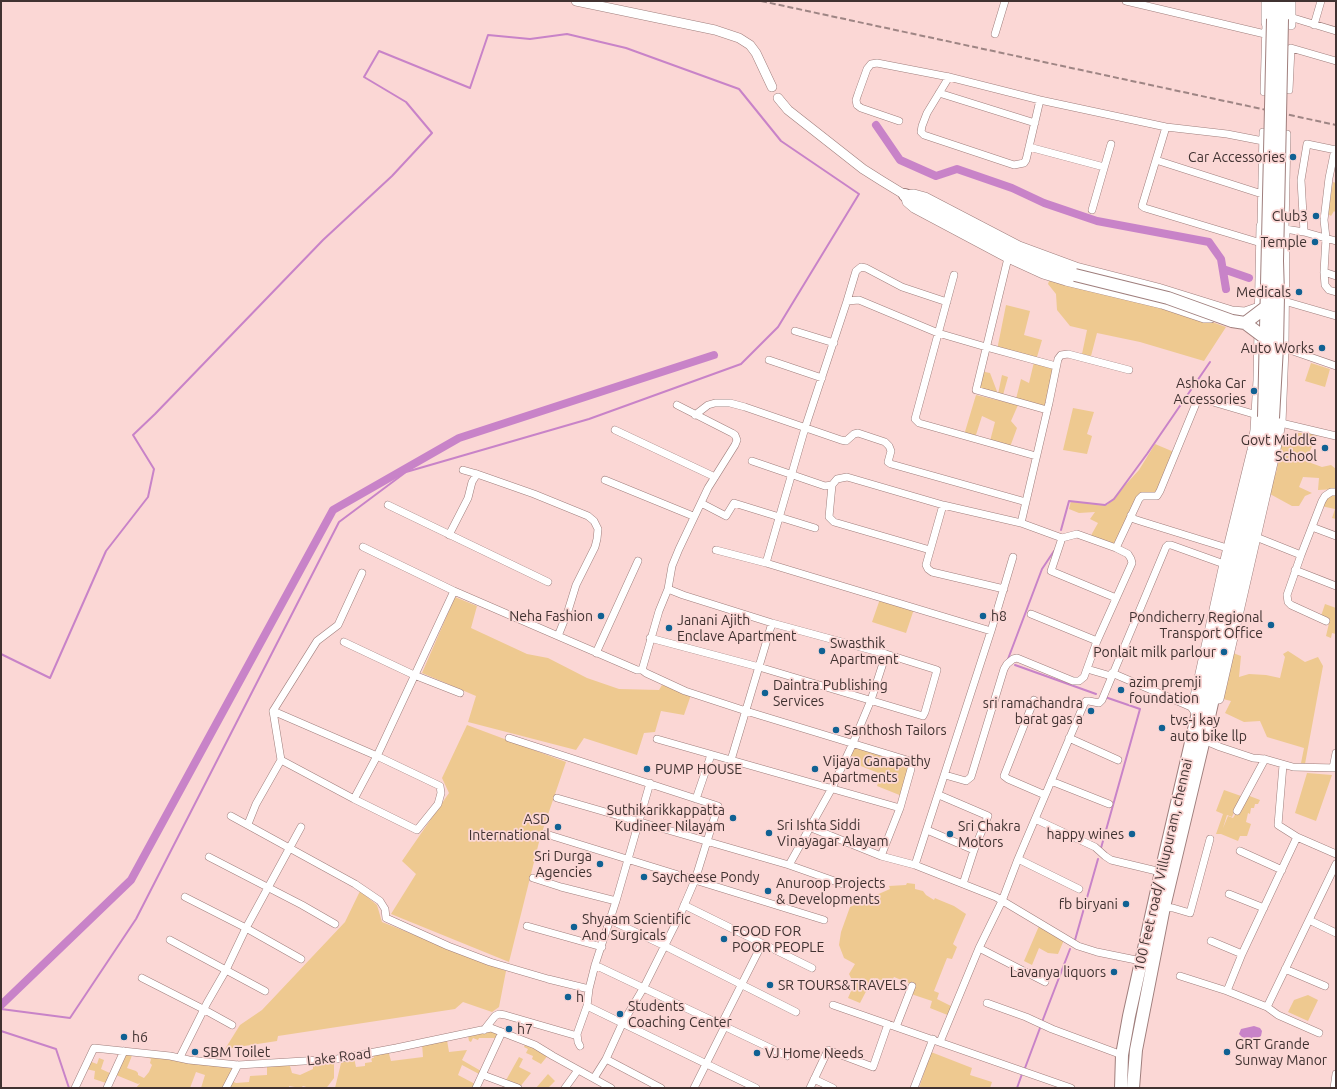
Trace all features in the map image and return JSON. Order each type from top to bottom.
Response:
[{"type":"highway","name":"100 feet road/ Villupuram, chennai","points":[[1133,1088],[1136,1050],[1198,738],[1200,712],[1258,454],[1269,417],[1277,340],[1278,295],[1277,261],[1280,21],[1273,1]]},
{"type":"highway","name":"100 feet road/ Villupuram, chennai","points":[[1269,417],[1263,307],[1280,21],[1283,1]]},
{"type":"highway","points":[[905,195],[1013,252],[1045,266],[1168,298],[1232,321],[1245,323],[1265,338]]},
{"type":"highway","points":[[1245,323],[1263,307]]},
{"type":"highway","name":"100 feet road/ Villupuram, chennai","points":[[1121,1088],[1122,1055],[1141,961],[1161,872],[1198,738]]},
{"type":"street","points":[[576,1],[715,30],[739,38],[750,45],[756,52],[778,98],[788,110],[864,169],[905,195],[914,194],[925,197],[1019,246],[1076,267],[1176,293],[1220,308],[1245,312],[1263,307]]},
{"type":"street","points":[[995,34],[1005,1]]},
{"type":"street","points":[[1127,1],[1265,34]]},
{"type":"street","points":[[1266,1],[1280,21],[1314,25],[1336,31]]},
{"type":"street","points":[[1264,92],[1265,34],[1280,21],[1291,1]]},
{"type":"street","points":[[1314,25],[1321,1]]},
{"type":"street","points":[[1289,90],[1290,48],[1336,61]]},
{"type":"street","points":[[899,121],[861,108],[857,105],[856,100],[858,94],[867,69],[871,64],[877,63],[949,77],[1040,100],[1166,127],[1227,134],[1263,141]]},
{"type":"street","points":[[949,77],[927,113],[921,132],[924,135],[1014,165],[1024,163],[1040,100]]},
{"type":"street","points":[[939,93],[1035,123]]},
{"type":"street","points":[[1166,127],[1142,206],[1261,243]]},
{"type":"street","points":[[1087,669],[1111,675],[1200,712],[1214,711],[1217,706],[1275,454],[1269,417],[1263,307],[1261,226],[1263,132]]},
{"type":"street","points":[[1200,712],[1224,564],[1252,450],[1269,417],[1284,348],[1287,134]]},
{"type":"street","points":[[1092,210],[1111,144]]},
{"type":"street","points":[[1304,232],[1301,180],[1308,144],[1336,150],[1333,179],[1324,220],[1326,238],[1324,272],[1325,285],[1329,290],[1336,292]]},
{"type":"street","points":[[1029,147],[1104,167]]},
{"type":"street","points":[[1156,160],[1262,194]]},
{"type":"street","points":[[905,195],[907,202],[914,208],[1008,258],[1044,274],[1066,281],[1162,304],[1204,318],[1211,318],[1217,314],[1220,308]]},
{"type":"street","points":[[1261,226],[1304,232],[1336,241]]},
{"type":"street","points":[[1008,258],[976,390],[1047,410]]},
{"type":"street","points":[[766,563],[805,428],[858,268],[866,268],[902,286],[947,302]]},
{"type":"street","points":[[1324,272],[1336,276]]},
{"type":"street","points":[[954,275],[915,416],[917,422],[1036,456]]},
{"type":"street","points":[[1106,291],[1109,276]]},
{"type":"street","points":[[847,301],[859,300],[938,333],[1056,366]]},
{"type":"street","points":[[1284,301],[1336,316]]},
{"type":"street","points":[[796,331],[834,343]]},
{"type":"street","points":[[1284,348],[1336,366]]},
{"type":"street","points":[[1021,523],[1058,359],[1061,355],[1068,354],[1129,370]]},
{"type":"street","points":[[769,360],[822,378]]},
{"type":"street","points":[[1116,548],[1132,515],[1132,511],[1139,499],[1142,496],[1157,496],[1160,492],[1197,401],[1206,400],[1336,436]]},
{"type":"street","points":[[695,415],[708,405],[715,403],[730,403],[846,441],[854,434],[858,433],[885,442],[889,446],[890,451],[888,462],[891,464],[1026,502]]},
{"type":"street","points":[[642,670],[658,611],[668,588],[672,566],[693,516],[737,440],[735,435],[677,405]]},
{"type":"street","points":[[615,430],[715,477]]},
{"type":"street","points":[[752,461],[825,486],[832,486]]},
{"type":"street","points":[[463,470],[559,504],[588,516],[594,521],[598,529],[596,543],[576,585],[558,636]]},
{"type":"street","points":[[449,535],[468,498],[472,482],[477,474]]},
{"type":"street","points":[[930,550],[834,522],[829,517],[832,486],[837,479],[847,477],[943,505],[1021,523],[1062,538],[1077,534],[1116,548],[1128,554],[1132,563],[1097,641],[1084,678],[1079,681],[1073,680],[1016,658],[1013,659],[1004,669],[971,777],[966,781],[945,775]]},
{"type":"street","points":[[605,480],[693,516]]},
{"type":"street","points":[[1326,621],[1288,602],[1287,595],[1322,501],[1325,496],[1331,492],[1336,492]]},
{"type":"street","points":[[701,503],[726,516],[734,503],[815,528]]},
{"type":"street","points":[[388,505],[548,582]]},
{"type":"street","points":[[943,505],[926,565],[928,569],[932,572],[1004,589]]},
{"type":"street","points":[[1132,515],[1134,519],[1228,548]]},
{"type":"street","points":[[1312,527],[1336,536]]},
{"type":"street","points":[[1256,537],[1301,555]]},
{"type":"street","points":[[1062,538],[1051,571],[1116,598]]},
{"type":"street","points":[[914,1088],[1002,902],[1018,859],[1086,701],[1099,703],[1168,545],[1224,564]]},
{"type":"street","points":[[363,547],[454,591],[596,653],[637,670],[642,670],[685,691],[907,760],[911,763],[911,769],[900,808],[881,856]]},
{"type":"street","points":[[716,550],[766,563],[991,631]]},
{"type":"street","points":[[915,865],[991,631],[1013,557]]},
{"type":"street","points":[[596,653],[638,561]]},
{"type":"street","points":[[1296,570],[1336,586]]},
{"type":"street","points":[[248,824],[256,804],[281,760],[273,712],[317,641],[338,624],[362,573]]},
{"type":"street","points":[[650,638],[759,667],[923,716],[928,705],[937,670],[886,654],[772,623],[683,595],[668,588]]},
{"type":"street","points":[[354,799],[377,756],[454,591]]},
{"type":"street","points":[[1031,614],[1097,641]]},
{"type":"street","points":[[731,760],[772,623]]},
{"type":"street","points":[[344,642],[414,675],[460,693]]},
{"type":"street","points":[[789,865],[832,788],[854,744],[871,700],[886,654]]},
{"type":"street","points":[[1034,700],[1004,776],[1045,795]]},
{"type":"street","points":[[273,712],[377,756],[440,786],[441,793],[438,804],[417,830],[354,799],[281,760]]},
{"type":"street","points":[[509,738],[718,806],[695,880],[665,946],[594,1078]]},
{"type":"street","points":[[1069,738],[1118,760]]},
{"type":"street","points":[[1198,738],[1253,758],[1293,767],[1334,768],[1336,753]]},
{"type":"street","points":[[657,739],[900,808]]},
{"type":"street","points":[[696,799],[711,755]]},
{"type":"street","points":[[1237,811],[1265,760]]},
{"type":"street","points":[[1283,765],[1278,825],[1297,837],[1336,854]]},
{"type":"street","points":[[1051,781],[1109,804]]},
{"type":"street","points":[[580,1046],[577,1034],[587,1006],[589,989],[595,965],[616,901],[650,783]]},
{"type":"street","points":[[938,795],[988,816],[974,850],[963,884]]},
{"type":"street","points":[[557,798],[789,865],[843,884]]},
{"type":"street","points":[[231,816],[355,884],[380,901],[385,909],[386,918],[448,946],[490,962],[589,989]]},
{"type":"street","points":[[1035,819],[1095,847],[1111,860],[1161,872]]},
{"type":"street","points":[[180,1057],[203,1009],[226,970],[246,928],[301,827]]},
{"type":"street","points":[[809,827],[881,856],[915,865],[996,897],[1002,902],[1078,946],[1097,952],[1141,961]]},
{"type":"street","points":[[927,830],[974,850]]},
{"type":"street","points":[[546,834],[824,920]]},
{"type":"street","points":[[1227,991],[1242,954],[1297,837]]},
{"type":"street","points":[[1164,907],[1190,913],[1210,839]]},
{"type":"street","points":[[1240,851],[1282,870]]},
{"type":"street","points":[[209,857],[302,905],[335,924]]},
{"type":"street","points":[[1018,859],[1079,889]]},
{"type":"street","points":[[1267,1007],[1309,920],[1333,881],[1336,864]]},
{"type":"street","points":[[533,878],[616,901]]},
{"type":"street","points":[[1229,894],[1264,908]]},
{"type":"street","points":[[185,897],[246,928],[301,959]]},
{"type":"street","points":[[684,904],[812,968]]},
{"type":"street","points":[[610,920],[796,1012]]},
{"type":"street","points":[[1309,920],[1336,933]]},
{"type":"street","points":[[527,926],[602,946]]},
{"type":"street","points":[[170,940],[265,991]]},
{"type":"street","points":[[1211,941],[1242,954]]},
{"type":"street","points":[[694,1088],[741,985],[762,944]]},
{"type":"street","points":[[979,948],[1045,982]]},
{"type":"street","points":[[595,965],[787,1056]]},
{"type":"street","points":[[1285,969],[1324,986]]},
{"type":"street","points":[[1180,976],[1227,991],[1267,1007],[1278,1015],[1319,1033]]},
{"type":"street","points":[[142,978],[232,1025]]},
{"type":"street","points":[[896,1027],[912,986]]},
{"type":"street","points":[[987,1003],[1122,1055]]},
{"type":"street","points":[[833,1005],[1071,1088]]},
{"type":"street","points":[[587,1006],[756,1088]]},
{"type":"street","points":[[484,1030],[495,1016],[499,1014],[574,1035],[577,1034]]},
{"type":"street","points":[[810,1088],[828,1050],[873,1067],[888,1024]]},
{"type":"street","name":"Lake Road","points":[[75,1088],[94,1048],[238,1065],[337,1059],[491,1028],[535,1045],[611,1088]]},
{"type":"street","points":[[476,1088],[502,1032]]},
{"type":"street","points":[[107,1088],[124,1051]]},
{"type":"street","points":[[606,1058],[661,1088]]},
{"type":"street","points":[[226,1088],[238,1065]]},
{"type":"street","points":[[565,1088],[578,1070]]},
{"type":"street","points":[[483,1075],[518,1088]]},
{"type":"street","points":[[1334,1088],[1336,1076]]},
{"type":"street","points":[[814,1079],[833,1088]]},
{"type":"shaded area","points":[[1333,182],[1336,183],[1336,213],[1334,211],[1331,216],[1328,214]]},
{"type":"shaded area","points":[[1050,278],[1162,304],[1226,327],[1204,361],[1140,342],[1097,333],[1091,356],[1082,354],[1087,330],[1070,326],[1057,310],[1056,294],[1048,284]]},
{"type":"shaded area","points":[[1006,305],[1030,311],[1024,335],[1042,340],[1037,357],[1054,362],[997,350]]},
{"type":"shaded area","points":[[1034,362],[1056,367],[1046,410],[976,390],[980,371],[990,373],[998,394],[1002,375],[1008,377],[1003,395],[1016,399],[1021,379],[1029,383]]},
{"type":"shaded area","points":[[1311,363],[1330,369],[1325,387],[1305,381]]},
{"type":"shaded area","points":[[976,395],[1018,405],[1011,421],[1017,428],[1010,447],[990,441],[995,422],[982,416],[975,438],[964,435]]},
{"type":"shaded area","points":[[1073,408],[1094,412],[1087,434],[1092,436],[1087,454],[1063,450]]},
{"type":"shaded area","points":[[1297,433],[1317,435],[1307,458],[1311,463],[1322,467],[1331,465],[1336,469],[1336,489],[1318,490],[1319,478],[1303,477],[1299,487],[1312,493],[1305,496],[1299,506],[1292,506],[1270,494],[1272,478],[1276,473],[1282,443],[1291,441]]},
{"type":"shaded area","points":[[1155,444],[1174,452],[1160,491],[1142,496],[1113,545],[1089,539],[1098,523],[1090,519],[1095,512],[1079,513],[1069,509],[1071,501],[1107,505],[1139,470]]},
{"type":"shaded area","points":[[1336,495],[1336,519],[1332,518],[1335,509],[1321,506],[1329,496]]},
{"type":"shaded area","points":[[455,597],[477,606],[471,628],[527,654],[548,658],[587,678],[619,689],[659,690],[662,685],[691,695],[684,715],[661,711],[655,732],[644,733],[637,755],[584,738],[576,750],[468,722],[476,696],[422,673]]},
{"type":"shaded area","points":[[880,599],[914,609],[906,633],[872,622]]},
{"type":"shaded area","points":[[1325,604],[1336,608],[1336,634],[1332,633],[1331,638],[1326,636],[1330,619],[1321,616]]},
{"type":"shaded area","points":[[1288,651],[1305,662],[1318,657],[1323,666],[1305,764],[1301,763],[1304,748],[1267,737],[1260,721],[1244,722],[1225,713],[1231,701],[1223,699],[1233,653],[1241,656],[1239,677],[1249,674],[1280,678],[1285,657],[1283,654]]},
{"type":"shaded area","points":[[467,725],[566,762],[540,838],[509,962],[391,914],[416,874],[402,861],[449,793],[442,778]]},
{"type":"shaded area","points":[[856,746],[910,764],[902,796],[877,786],[881,774],[848,761]]},
{"type":"shaded area","points":[[1307,773],[1332,775],[1316,821],[1295,813]]},
{"type":"shaded area","points":[[1224,790],[1241,796],[1232,817],[1227,815],[1223,828],[1228,816],[1233,818],[1247,795],[1260,800],[1258,804],[1255,804],[1254,808],[1251,808],[1250,814],[1248,813],[1246,822],[1251,824],[1247,836],[1240,836],[1238,841],[1221,834],[1216,834],[1223,814],[1216,811]]},
{"type":"shaded area","points":[[907,883],[915,884],[915,889],[923,891],[934,900],[935,898],[954,906],[966,914],[953,944],[957,947],[952,959],[947,958],[934,991],[939,993],[937,999],[953,1007],[950,1016],[930,1008],[932,1001],[911,994],[914,985],[894,977],[889,986],[881,980],[873,978],[860,1003],[848,998],[854,984],[849,974],[855,964],[844,958],[839,945],[841,932],[850,907],[859,903],[869,902],[874,896],[890,889],[889,886],[906,885]]},
{"type":"shaded area","points":[[360,891],[377,905],[382,922],[506,971],[499,1007],[492,1012],[463,1002],[455,1009],[278,1036],[277,1041],[225,1049],[240,1025],[262,1010],[345,922]]},
{"type":"shaded area","points":[[1039,926],[1064,940],[1058,954],[1048,953],[1039,948],[1032,965],[1024,961]]},
{"type":"shaded area","points":[[1308,995],[1318,1000],[1308,1021],[1288,1012],[1294,1000]]},
{"type":"shaded area","points":[[1254,1026],[1260,1028],[1262,1031],[1261,1036],[1252,1041],[1251,1038],[1247,1039],[1239,1034],[1241,1029]]},
{"type":"shaded area","points":[[491,1029],[502,1033],[498,1038],[479,1038],[478,1040],[473,1038],[471,1042],[469,1041],[468,1036],[447,1040],[449,1052],[467,1050],[462,1060],[481,1071],[479,1074],[462,1065],[458,1075],[475,1084],[473,1088],[335,1088],[342,1059],[354,1058],[356,1067],[365,1066],[365,1063],[372,1062],[371,1058],[374,1058],[373,1055],[388,1050],[391,1061],[423,1057],[422,1043]]},
{"type":"shaded area","points":[[526,1042],[549,1054],[541,1064],[532,1059],[533,1056],[526,1053],[528,1049],[524,1047]]},
{"type":"shaded area","points":[[126,1052],[133,1053],[127,1068],[136,1071],[138,1075],[144,1078],[152,1065],[150,1063],[151,1059],[144,1056],[236,1066],[224,1088],[201,1088],[205,1075],[196,1072],[190,1088],[136,1088],[140,1083],[138,1084],[116,1075]]},
{"type":"shaded area","points":[[931,1052],[972,1068],[970,1075],[992,1082],[990,1088],[919,1088]]},
{"type":"shaded area","points":[[519,1057],[523,1059],[519,1067],[531,1073],[519,1088],[505,1082]]},
{"type":"shaded area","points":[[99,1058],[104,1060],[101,1069],[112,1074],[106,1083],[94,1079],[95,1071],[86,1069],[89,1061],[97,1064]]},
{"type":"shaded area","points":[[334,1060],[334,1078],[326,1088],[310,1088],[303,1086],[301,1088],[289,1086],[289,1088],[228,1088],[231,1081],[236,1083],[249,1082],[250,1076],[267,1075],[267,1063],[298,1065],[290,1066],[292,1073],[300,1075],[313,1069],[313,1061]]},
{"type":"shaded area","points":[[548,1074],[555,1081],[548,1088],[536,1088]]},
{"type":"waterway","points":[[1,654],[50,678],[106,551],[148,497],[154,469],[133,435],[323,240],[392,176],[432,133],[406,102],[364,77],[379,51],[470,88],[488,35],[530,39],[567,34],[626,48],[739,89],[781,141],[859,194],[778,327],[741,364],[589,419],[406,472],[339,522],[136,919],[70,1018],[1,1009]]},
{"type":"waterway","points":[[876,125],[900,160],[936,176],[957,169],[1012,188],[1044,203],[1097,221],[1209,242],[1221,259],[1226,289]]},
{"type":"waterway","points":[[1223,269],[1249,278]]},
{"type":"waterway","points":[[1,1005],[131,880],[333,510],[459,438],[714,355]]},
{"type":"waterway","points":[[1061,530],[1069,501],[1105,505],[1114,499],[1147,454],[1210,362]]},
{"type":"waterway","points":[[1008,659],[1042,569],[1054,551]]},
{"type":"waterway","points":[[1015,665],[1096,694]]},
{"type":"waterway","points":[[1101,848],[1140,709],[1105,697]]},
{"type":"waterway","points":[[1075,940],[1098,859]]},
{"type":"waterway","points":[[1042,1022],[1070,949]]},
{"type":"waterway","points":[[1025,1068],[1040,1028]]},
{"type":"waterway","points":[[1,1031],[56,1049],[69,1088]]},
{"type":"waterway","points":[[1017,1088],[1022,1074]]},
{"type":"railway","points":[[761,1],[1336,125]]},
{"type":"place","name":"Car Accessories","points":[[1293,157]]},
{"type":"place","name":"Club3","points":[[1316,216]]},
{"type":"place","name":"Temple","points":[[1315,242]]},
{"type":"place","name":"Medicals","points":[[1299,292]]},
{"type":"place","name":"Auto Works","points":[[1322,348]]},
{"type":"place","name":"Ashoka Car Accessories","points":[[1254,391]]},
{"type":"place","name":"Govt Middle School","points":[[1325,448]]},
{"type":"place","name":"Neha Fashion","points":[[601,616]]},
{"type":"place","name":"h8","points":[[983,616]]},
{"type":"place","name":"Pondicherry Regional Transport Office","points":[[1271,625]]},
{"type":"place","name":"Janani Ajith Enclave Apartment","points":[[669,628]]},
{"type":"place","name":"Swasthik Apartment","points":[[822,651]]},
{"type":"place","name":"Ponlait milk parlour","points":[[1224,652]]},
{"type":"place","name":"azim premji foundation","points":[[1121,690]]},
{"type":"place","name":"Daintra Publishing Services","points":[[765,693]]},
{"type":"place","name":"sri ramachandra barat gas a","points":[[1091,711]]},
{"type":"place","name":"tvs-j kay auto bike llp","points":[[1162,728]]},
{"type":"place","name":"Santhosh Tailors","points":[[836,730]]},
{"type":"place","name":"PUMP HOUSE","points":[[647,769]]},
{"type":"place","name":"Vijaya Ganapathy Apartments","points":[[815,769]]},
{"type":"place","name":"Suthikarikkappatta Kudineer Nilayam","points":[[733,818]]},
{"type":"place","name":"ASD International","points":[[558,827]]},
{"type":"place","name":"Sri Ishta Siddi Vinayagar Alayam","points":[[769,833]]},
{"type":"place","name":"Sri Chakra Motors","points":[[950,834]]},
{"type":"place","name":"happy wines","points":[[1132,834]]},
{"type":"place","name":"Sri Durga Agencies","points":[[600,864]]},
{"type":"place","name":"Saycheese Pondy","points":[[644,877]]},
{"type":"place","name":"Anuroop Projects & Developments","points":[[768,891]]},
{"type":"place","name":"fb biryani","points":[[1126,904]]},
{"type":"place","name":"Shyaam Scientific And Surgicals","points":[[574,927]]},
{"type":"place","name":"FOOD FOR POOR PEOPLE","points":[[724,939]]},
{"type":"place","name":"Lavanya liquors","points":[[1114,972]]},
{"type":"place","name":"SR TOURS&TRAVELS","points":[[770,985]]},
{"type":"place","name":"h","points":[[568,997]]},
{"type":"place","name":"Students Coaching Center","points":[[620,1014]]},
{"type":"place","name":"h7","points":[[509,1029]]},
{"type":"place","name":"h6","points":[[124,1037]]},
{"type":"place","name":"SBM Toilet","points":[[195,1052]]},
{"type":"place","name":"GRT Grande Sunway Manor","points":[[1227,1052]]},
{"type":"place","name":"VJ Home Needs","points":[[757,1053]]}]
